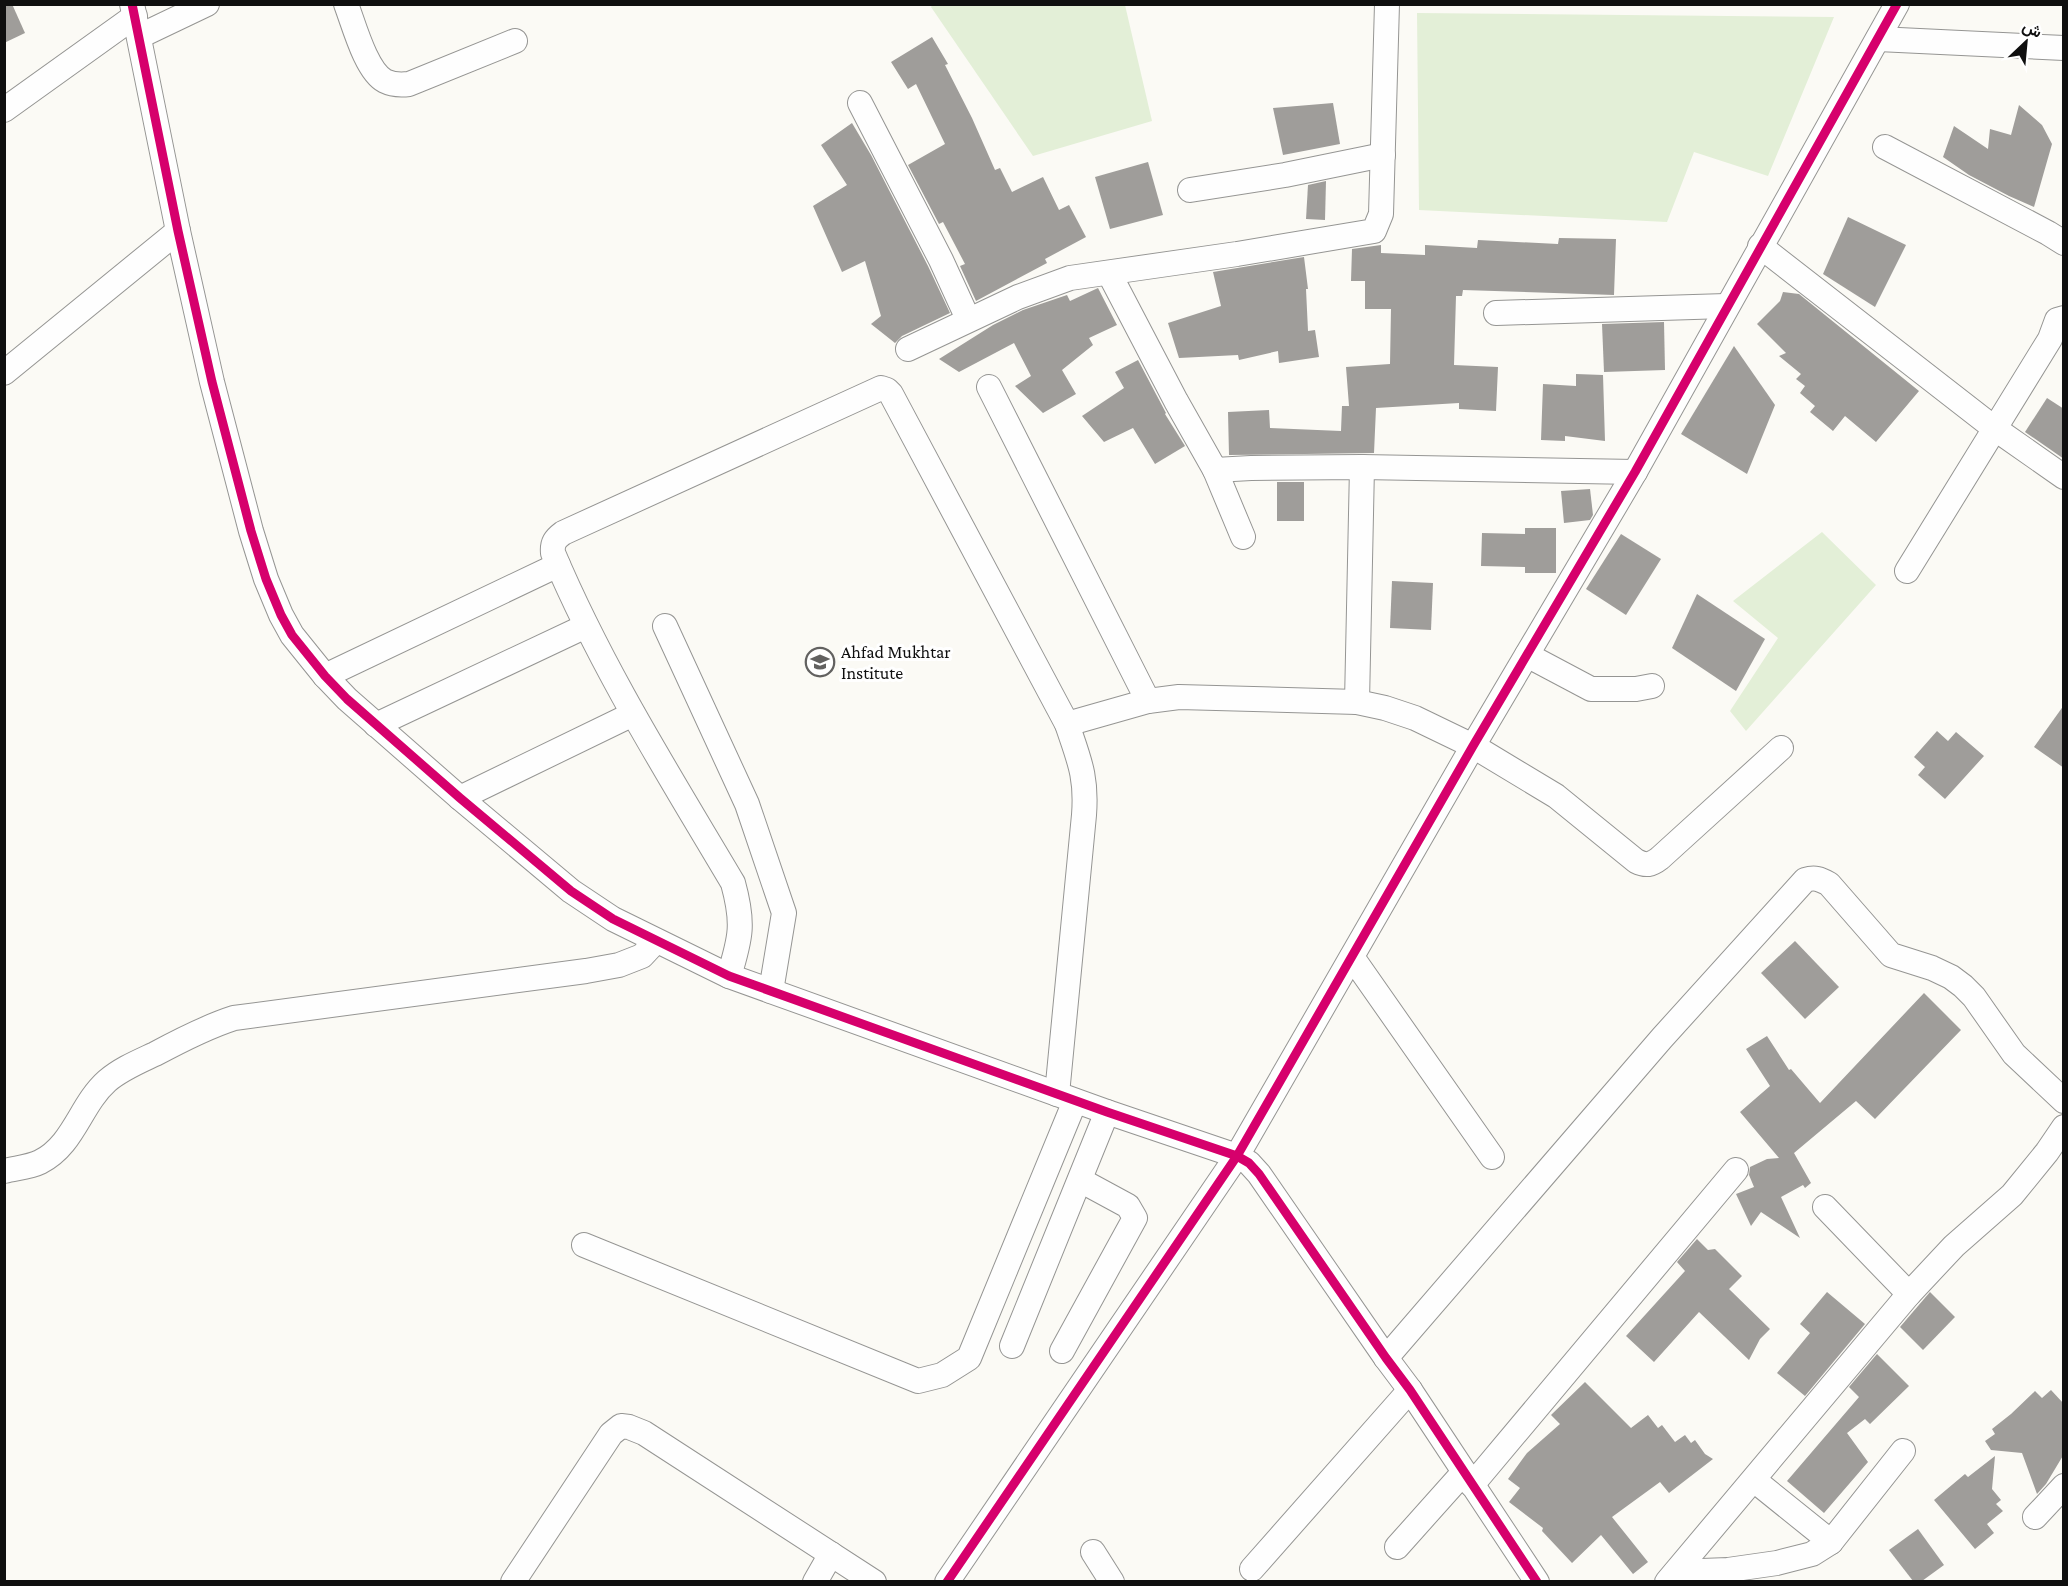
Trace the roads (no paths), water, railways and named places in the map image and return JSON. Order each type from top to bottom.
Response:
[{"type":"street","points":[[4,110],[136,19],[207,4]]},
{"type":"street","points":[[346,4],[370,65],[386,82],[399,85],[409,84],[515,41]]},
{"type":"street","points":[[908,349],[968,319],[1051,283],[1070,278],[1249,253],[1374,231],[1382,214],[1387,4]]},
{"type":"street","points":[[947,1581],[1237,1156],[1473,746],[1635,472],[1896,4]]},
{"type":"street","points":[[136,19],[178,231],[214,393],[239,491],[266,579],[292,635],[325,676],[376,725],[460,798],[578,896],[613,919],[729,976],[1107,1112],[1237,1156],[1249,1163],[1410,1389],[1527,1577]]},
{"type":"street","points":[[1878,39],[2064,48]]},
{"type":"street","points":[[860,103],[941,260],[968,319]]},
{"type":"street","points":[[1885,147],[2064,243]]},
{"type":"street","points":[[1190,190],[1285,175],[1383,155]]},
{"type":"street","points":[[4,373],[178,231]]},
{"type":"street","points":[[1760,246],[1994,428],[2064,477]]},
{"type":"street","points":[[1109,273],[1215,470],[1244,537]]},
{"type":"street","points":[[1496,314],[1726,306]]},
{"type":"street","points":[[1907,571],[2050,339],[2061,312]]},
{"type":"street","points":[[989,387],[1148,701]]},
{"type":"street","points":[[584,1245],[918,1381],[942,1376],[969,1358],[1066,1097],[1086,792],[1084,775],[1067,724],[887,390],[882,388],[563,533],[552,545],[558,565],[586,626],[633,714],[733,883],[740,909],[740,940],[729,976]]},
{"type":"street","points":[[1215,470],[1362,467],[1635,472]]},
{"type":"street","points":[[1357,702],[1362,467]]},
{"type":"street","points":[[325,676],[558,565]]},
{"type":"street","points":[[376,725],[586,626]]},
{"type":"street","points":[[665,626],[747,804],[784,913],[771,991]]},
{"type":"street","points":[[1527,655],[1591,689],[1636,690],[1652,687]]},
{"type":"street","points":[[1067,724],[1148,701],[1179,697],[1357,702],[1385,708],[1415,718],[1473,746],[1556,796],[1636,861],[1651,865],[1781,748]]},
{"type":"street","points":[[460,798],[633,714]]},
{"type":"street","points":[[1386,1358],[1662,1038],[1805,880],[1821,879],[1829,884],[1891,954],[1932,968],[1963,986],[1974,997],[2014,1054],[2064,1101]]},
{"type":"street","points":[[4,1171],[40,1162],[59,1148],[95,1095],[106,1082],[123,1070],[215,1024],[245,1017],[586,971],[642,956],[656,941]]},
{"type":"street","points":[[1352,957],[1492,1157]]},
{"type":"street","points":[[1012,1346],[1107,1112]]},
{"type":"street","points":[[1672,1576],[1909,1294],[1954,1246],[2012,1195],[2064,1127]]},
{"type":"street","points":[[1397,1547],[1468,1479],[1736,1170]]},
{"type":"street","points":[[1062,1351],[1135,1218],[1128,1206],[1080,1180]]},
{"type":"street","points":[[1825,1207],[1909,1294]]},
{"type":"street","points":[[1252,1569],[1410,1389]]},
{"type":"street","points":[[513,1581],[611,1434],[621,1426],[644,1433],[874,1581]]},
{"type":"street","points":[[1672,1576],[1777,1563],[1812,1554],[1831,1542],[1903,1451]]},
{"type":"street","points":[[1754,1480],[1831,1542]]},
{"type":"street","points":[[2035,1517],[2064,1486]]},
{"type":"street","points":[[1093,1552],[1112,1581]]},
{"type":"street","points":[[815,1581],[831,1554]]},
{"type":"place","name":"Ahfad Mukhtar Institute","points":[[820,662]]}]
